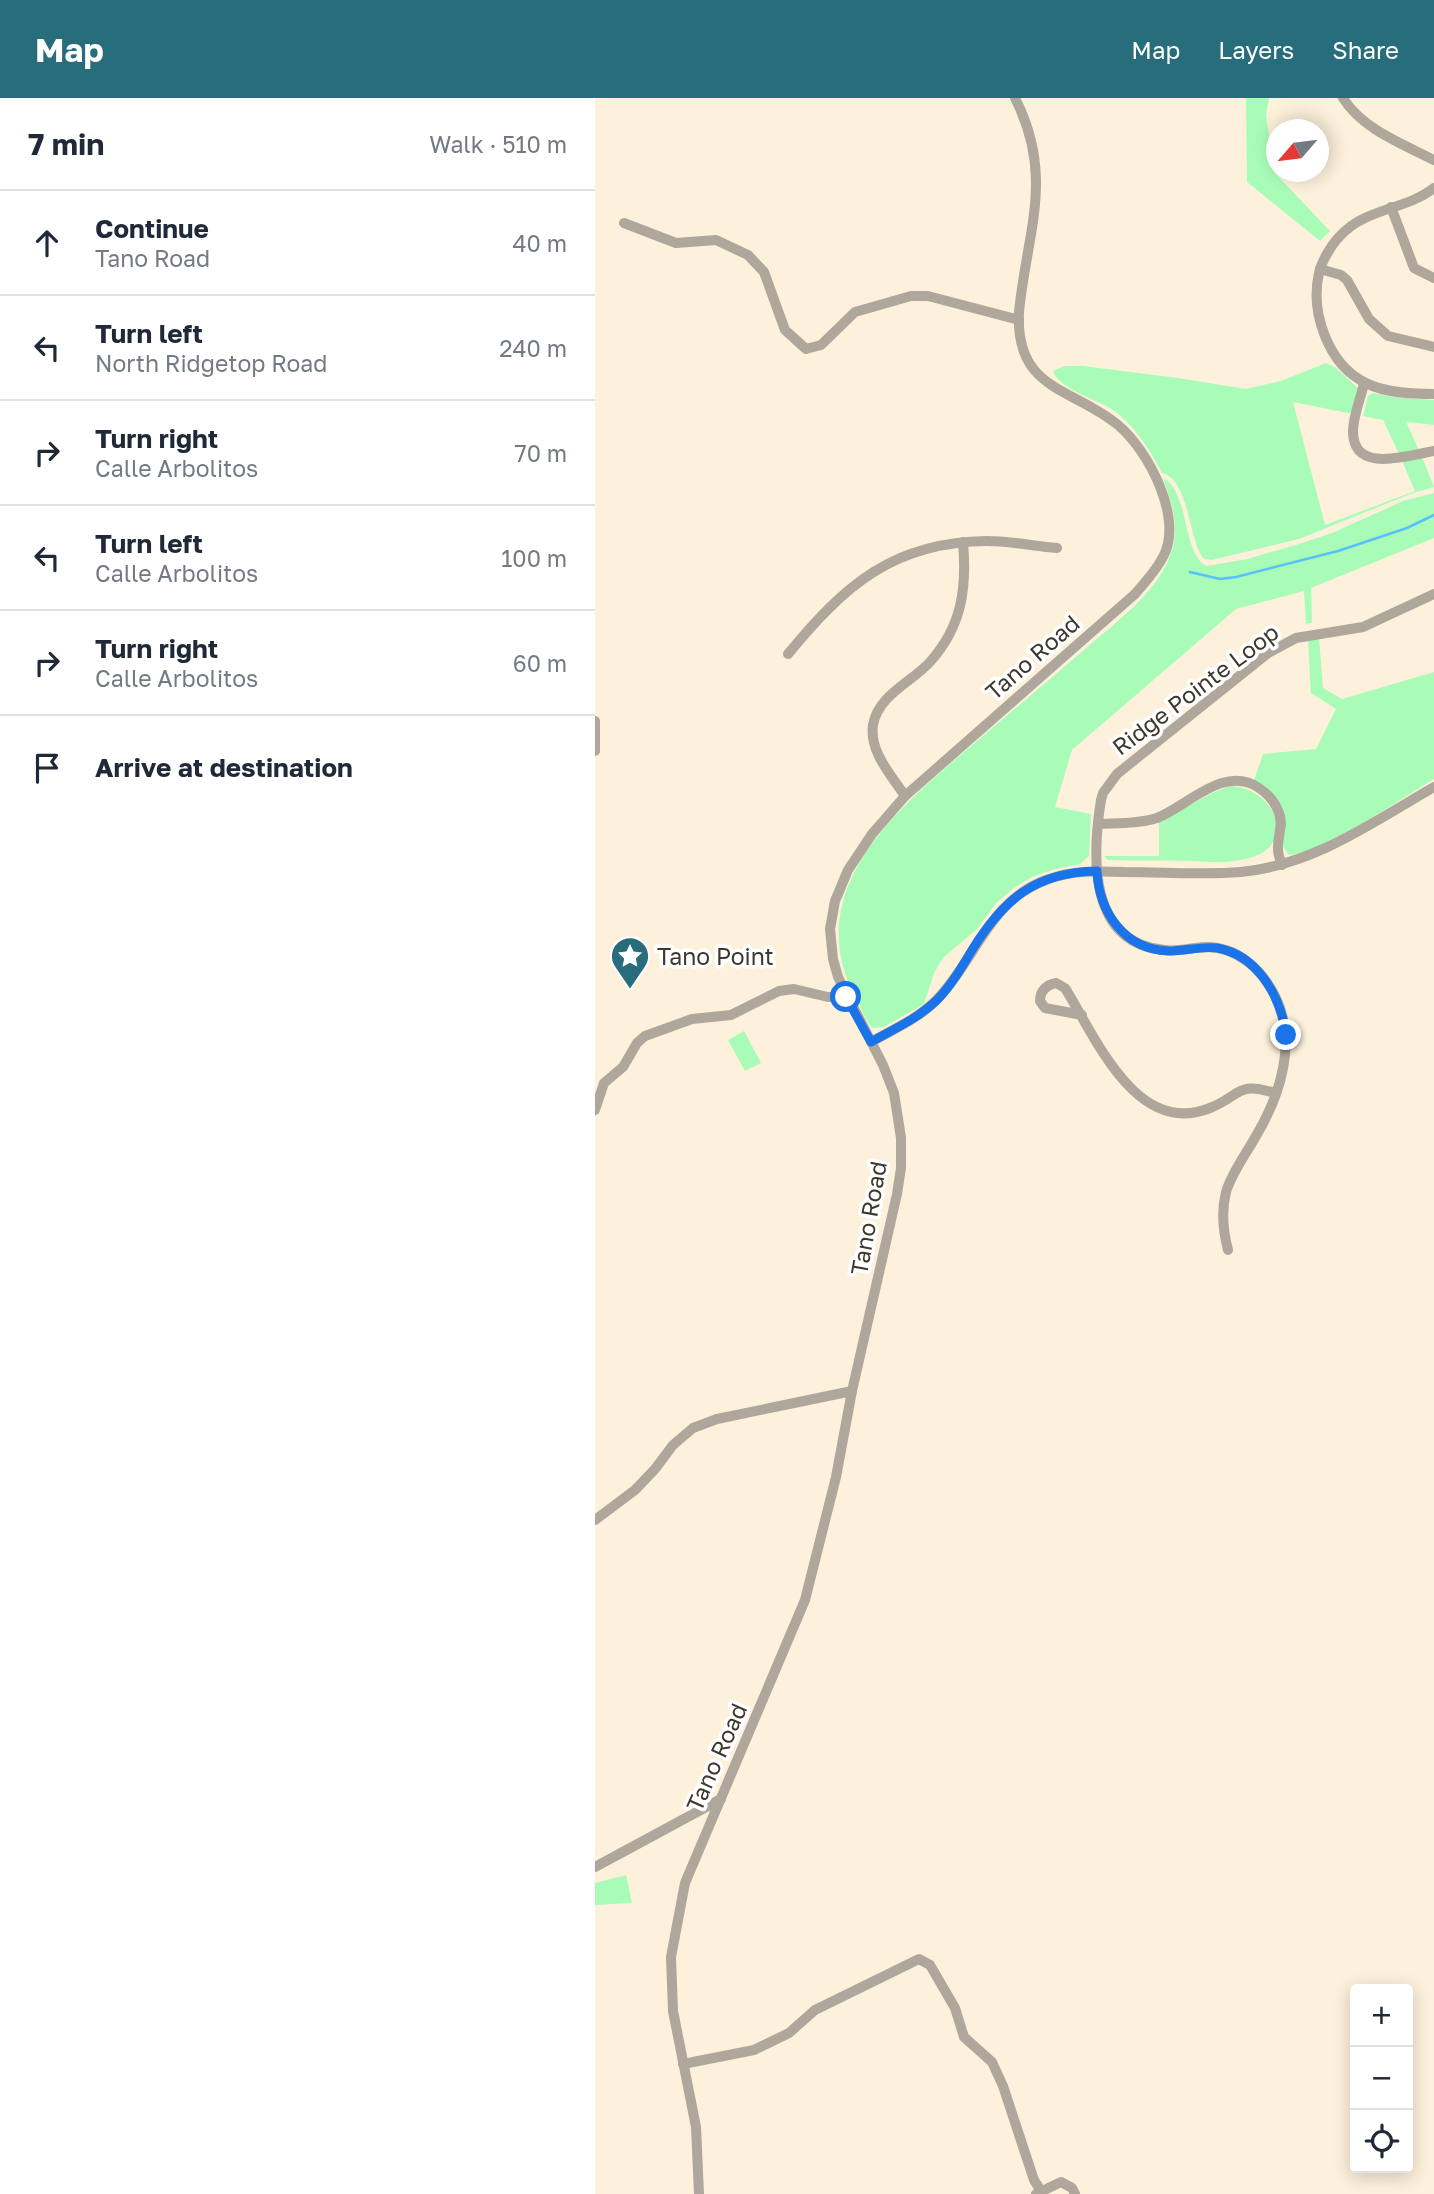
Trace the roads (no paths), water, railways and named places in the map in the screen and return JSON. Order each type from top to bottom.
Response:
[{"type":"street","name":"Tano Road","points":[[699,2194],[696,2127],[673,2011],[671,1957],[685,1883],[805,1600],[836,1477],[901,1168],[901,1138],[890,1080],[846,997],[832,959],[830,929],[835,901],[851,865],[872,834],[905,796],[1135,594],[1155,570],[1167,546],[1170,527],[1155,477],[1125,431],[1110,419],[1059,392],[1039,375],[1023,346],[1019,320],[1037,202],[1037,176],[1030,134],[1015,98]]},
{"type":"street","points":[[1343,98],[1350,109],[1381,133],[1434,160]]},
{"type":"street","points":[[1434,188],[1363,217],[1339,236],[1320,269],[1318,279],[1319,323],[1339,362],[1364,383],[1392,391],[1434,394]]},
{"type":"street","points":[[1391,207],[1414,268],[1434,278]]},
{"type":"street","points":[[624,223],[676,243],[716,240],[748,255],[764,272],[785,330],[806,349],[821,345],[855,312],[911,296],[928,296],[1019,320]]},
{"type":"street","points":[[1320,269],[1341,275],[1347,280],[1369,319],[1388,336],[1434,347]]},
{"type":"street","points":[[1364,383],[1353,432],[1362,452],[1368,457],[1382,460],[1434,451]]},
{"type":"street","points":[[788,654],[821,614],[853,585],[907,553],[963,542],[989,541],[1057,548]]},
{"type":"street","points":[[905,796],[876,751],[873,725],[883,702],[930,662],[957,620],[966,576],[963,542]]},
{"type":"street","name":"Ridge Pointe Loop","points":[[1228,1250],[1223,1220],[1226,1191],[1262,1125],[1285,1060],[1286,1035],[1280,1007],[1261,974],[1243,958],[1220,948],[1166,951],[1137,942],[1120,930],[1108,915],[1098,891],[1098,824],[1103,793],[1118,774],[1268,653],[1296,638],[1363,627],[1434,594]]},
{"type":"street","points":[[595,721],[595,751]]},
{"type":"street","points":[[1098,824],[1149,820],[1221,783],[1244,781],[1263,790],[1278,811],[1282,826],[1278,852],[1282,865]]},
{"type":"street","points":[[871,1042],[918,1016],[940,997],[989,923],[1015,897],[1037,884],[1056,876],[1097,871],[1231,873],[1282,865],[1332,846],[1434,787]]},
{"type":"street","points":[[595,1110],[604,1083],[624,1067],[637,1043],[645,1036],[692,1019],[731,1015],[779,990],[794,989],[828,997],[846,997]]},
{"type":"street","points":[[1082,1015],[1119,1075],[1136,1095],[1152,1105],[1189,1112],[1213,1107],[1246,1088],[1275,1093]]},
{"type":"street","points":[[595,1520],[635,1490],[673,1445],[693,1428],[717,1419],[852,1391]]},
{"type":"street","points":[[595,1867],[720,1799]]},
{"type":"street","points":[[683,2064],[754,2050],[789,2033],[815,2010],[919,1959],[930,1965],[955,2008],[964,2037],[992,2062],[1003,2086],[1039,2193],[1061,2182],[1072,2188],[1075,2194]]},
{"type":"waterway","points":[[1190,572],[1220,579],[1236,577],[1338,551],[1407,528],[1434,515]]},
{"type":"place","name":"Tano Point","points":[[630,990]]}]
